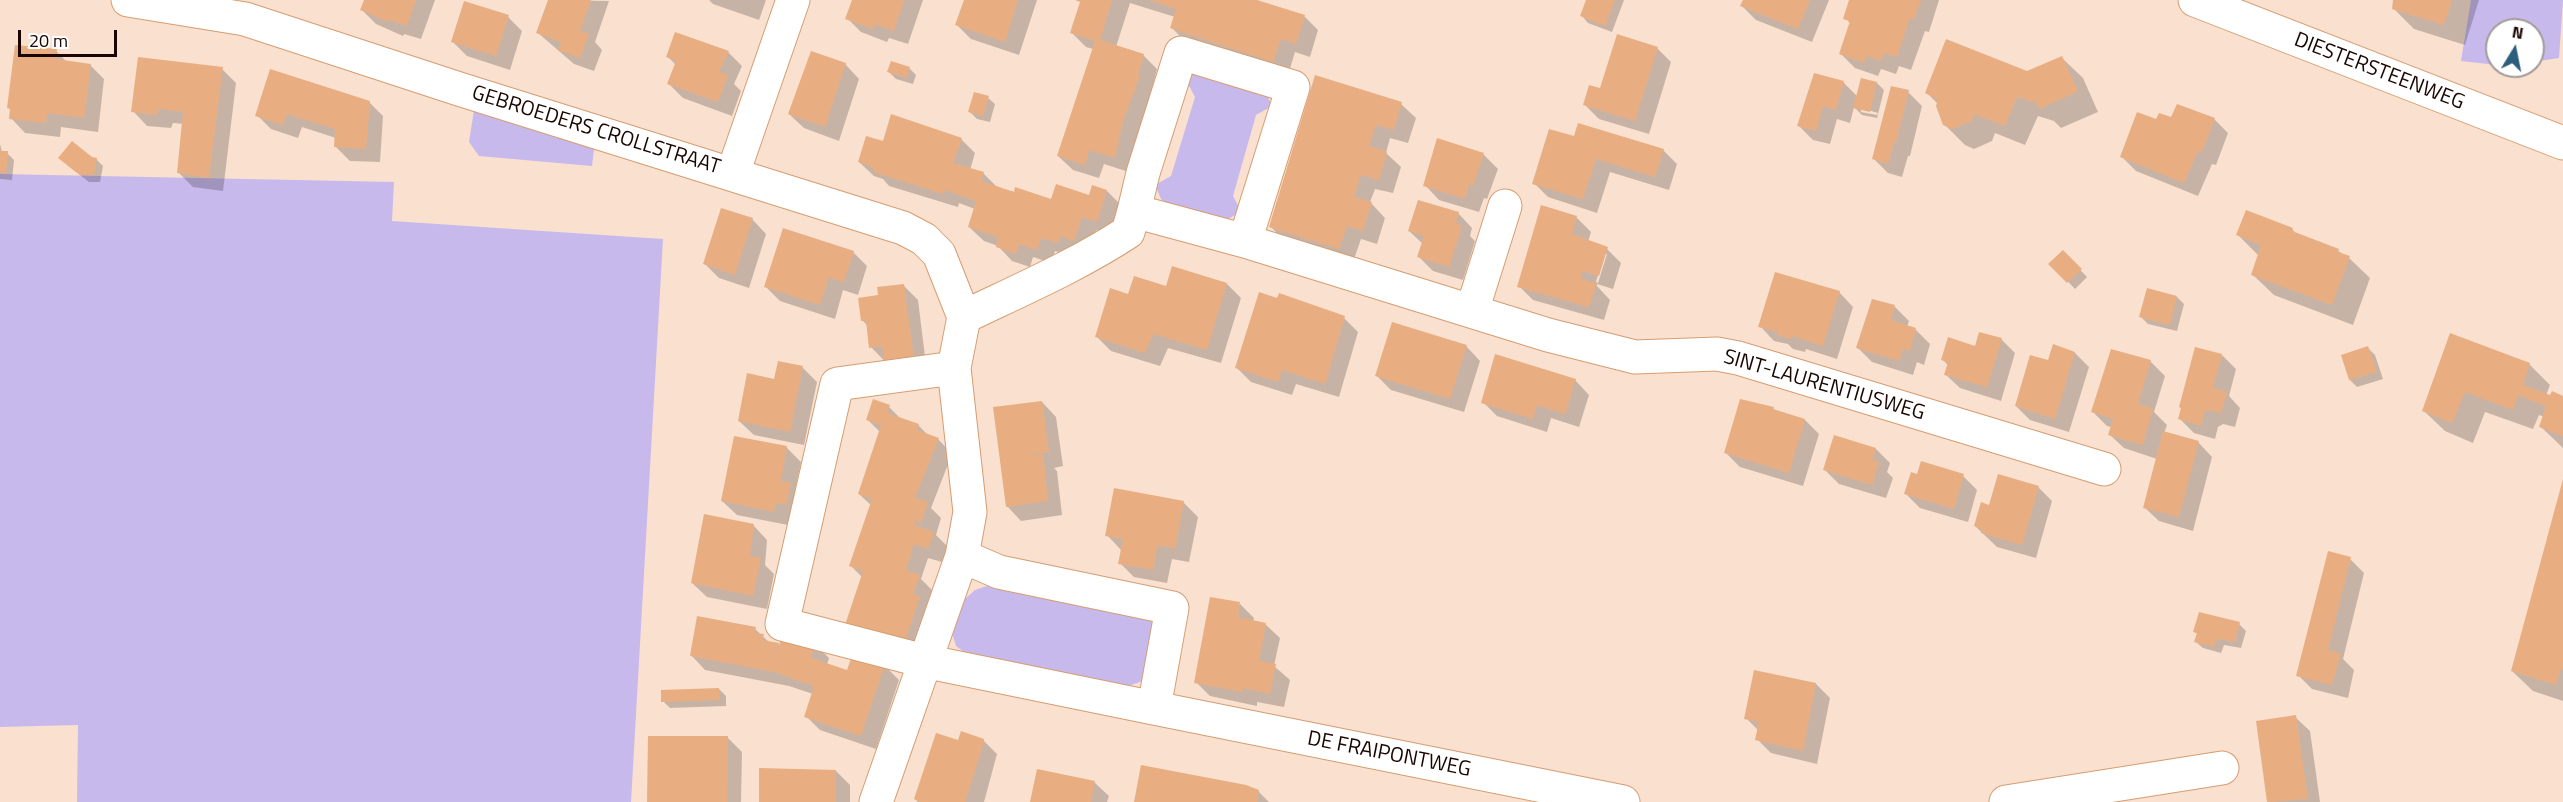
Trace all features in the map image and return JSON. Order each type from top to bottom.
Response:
[{"type":"street","name":"GEBROEDERS CROLLSTRAAT","points":[[128,0],[245,19],[459,89],[903,228],[924,239],[939,254],[964,317]]},
{"type":"street","points":[[733,173],[793,0]]},
{"type":"street","name":"DIESTERSTEENWEG","points":[[2195,0],[2563,143]]},
{"type":"street","points":[[876,802],[962,556],[970,512],[954,368],[964,317],[1069,268],[1128,232],[1143,173],[1180,53],[1293,87],[1245,241]]},
{"type":"street","points":[[1472,311],[1505,206]]},
{"type":"street","name":"SINT-LAURENTIUSWEG","points":[[1134,211],[1245,241],[1548,335],[1635,357],[1717,354],[1737,358],[2104,469]]},
{"type":"street","points":[[924,661],[782,624],[837,384],[954,368]]},
{"type":"street","points":[[962,556],[999,572],[1172,608],[1154,708]]},
{"type":"street","name":"DE FRAIPONTWEG","points":[[924,661],[1623,802]]},
{"type":"street","points":[[2006,802],[2222,768]]},
{"type":"shaded area","points":[[2471,0],[2563,0],[2559,58],[2545,60],[2545,18],[2485,18],[2485,64],[2461,61]]},
{"type":"shaded area","points":[[1194,73],[1268,97],[1272,106],[1256,115],[1233,196],[1241,211],[1227,220],[1167,204],[1161,199],[1155,185],[1171,176],[1195,97],[1185,78]]},
{"type":"shaded area","points":[[474,110],[583,138],[594,149],[592,166],[479,156],[469,142]]},
{"type":"shaded area","points":[[0,174],[394,182],[392,221],[663,239],[631,802],[77,802],[78,725],[0,727]]},
{"type":"shaded area","points":[[987,586],[1149,617],[1154,624],[1145,680],[1126,687],[968,655],[956,646],[951,630],[958,605],[975,590]]},
{"type":"building","points":[[364,0],[416,0],[407,26],[390,20],[389,22],[360,10]]},
{"type":"building","points":[[548,0],[591,0],[580,31],[589,34],[580,58],[558,50],[561,42],[536,33]]},
{"type":"building","points":[[852,0],[904,0],[894,31],[875,24],[873,29],[845,19]]},
{"type":"building","points":[[964,0],[1018,0],[1005,42],[955,25]]},
{"type":"building","points":[[1075,0],[1112,0],[1100,40],[1144,54],[1138,75],[1140,76],[1122,124],[1115,158],[1089,150],[1085,165],[1057,156],[1095,41],[1070,33],[1080,2]]},
{"type":"building","points":[[1150,0],[1257,0],[1305,15],[1296,44],[1281,39],[1273,62],[1170,28],[1176,9]]},
{"type":"building","points":[[1586,0],[1615,0],[1605,26],[1580,16]]},
{"type":"building","points":[[1743,0],[1810,0],[1798,29],[1740,6]]},
{"type":"building","points":[[1849,0],[1921,0],[1914,19],[1910,18],[1897,57],[1884,53],[1882,61],[1867,56],[1864,63],[1839,54],[1850,21],[1843,19]]},
{"type":"building","points":[[2393,0],[2452,0],[2444,25],[2392,9]]},
{"type":"building","points":[[464,1],[509,15],[496,56],[451,42]]},
{"type":"building","points":[[675,32],[729,51],[719,72],[728,75],[718,102],[667,84],[676,61],[666,57]]},
{"type":"building","points":[[1617,34],[1658,47],[1635,121],[1583,105],[1589,85],[1600,88]]},
{"type":"building","points":[[1946,39],[2027,71],[2062,56],[2078,91],[2039,109],[2036,103],[2017,97],[2005,126],[1974,114],[1972,121],[1952,129],[1943,125],[1936,106],[1938,100],[1925,93]]},
{"type":"building","points":[[15,45],[57,49],[56,59],[91,64],[84,118],[47,113],[46,123],[9,119],[10,109],[7,108]]},
{"type":"building","points":[[811,51],[846,63],[825,127],[788,114]]},
{"type":"building","points":[[138,57],[223,67],[209,178],[177,173],[183,112],[159,109],[157,115],[131,112]]},
{"type":"building","points":[[891,61],[910,67],[906,78],[887,72]]},
{"type":"building","points":[[270,69],[370,101],[366,149],[334,147],[335,129],[287,114],[283,125],[255,116]]},
{"type":"building","points":[[1814,73],[1844,81],[1836,110],[1823,106],[1816,131],[1797,126]]},
{"type":"building","points":[[1315,75],[1402,102],[1394,130],[1376,125],[1369,146],[1387,152],[1379,180],[1361,175],[1354,197],[1372,202],[1363,231],[1347,226],[1339,249],[1269,227]]},
{"type":"building","points":[[1861,78],[1877,82],[1870,112],[1853,108]]},
{"type":"building","points":[[1891,86],[1909,90],[1896,143],[1894,142],[1888,164],[1872,159]]},
{"type":"building","points":[[974,92],[989,96],[983,116],[968,112]]},
{"type":"building","points":[[2177,104],[2215,118],[2202,152],[2198,151],[2184,183],[2120,157],[2137,112],[2156,119],[2159,113],[2171,117]]},
{"type":"building","points":[[891,114],[962,138],[953,163],[984,172],[981,181],[1014,192],[1015,187],[1051,199],[1056,184],[1089,195],[1092,185],[1107,190],[1097,222],[1082,217],[1074,241],[1060,236],[1058,243],[1041,238],[1037,250],[1019,244],[1016,254],[996,247],[998,237],[968,227],[976,201],[945,190],[943,194],[873,172],[874,168],[858,162],[866,136],[883,141]]},
{"type":"building","points":[[1578,123],[1664,149],[1655,177],[1596,159],[1583,199],[1532,184],[1549,129],[1574,136]]},
{"type":"building","points":[[1437,138],[1484,153],[1473,186],[1469,184],[1465,199],[1423,186]]},
{"type":"building","points":[[72,141],[92,157],[97,158],[94,175],[80,175],[58,158]]},
{"type":"building","points":[[0,151],[8,151],[6,173],[0,173]]},
{"type":"building","points":[[1418,200],[1459,212],[1456,223],[1462,226],[1449,267],[1417,257],[1424,236],[1408,231]]},
{"type":"building","points":[[1541,205],[1577,216],[1572,234],[1608,247],[1599,276],[1583,271],[1581,279],[1597,284],[1589,307],[1517,287]]},
{"type":"building","points":[[721,208],[753,218],[735,275],[703,264]]},
{"type":"building","points":[[2246,210],[2293,228],[2292,231],[2339,249],[2338,252],[2350,256],[2332,305],[2251,275],[2261,245],[2236,235]]},
{"type":"building","points":[[783,228],[854,251],[844,282],[829,277],[820,305],[764,287]]},
{"type":"building","points":[[2063,250],[2082,269],[2067,283],[2048,264]]},
{"type":"building","points":[[1172,266],[1227,283],[1207,350],[1153,334],[1145,353],[1095,337],[1110,288],[1128,294],[1134,276],[1166,286]]},
{"type":"building","points":[[1775,272],[1840,291],[1823,346],[1792,336],[1791,339],[1777,335],[1778,332],[1758,327]]},
{"type":"building","points":[[904,284],[914,359],[884,363],[882,346],[869,348],[866,321],[861,321],[858,298],[878,295],[877,287]]},
{"type":"building","points":[[2147,288],[2177,296],[2170,325],[2139,317]]},
{"type":"building","points":[[1259,292],[1277,298],[1279,293],[1345,316],[1325,384],[1282,370],[1278,382],[1235,368]]},
{"type":"building","points":[[1872,299],[1895,305],[1891,320],[1916,328],[1910,351],[1903,349],[1899,361],[1856,348]]},
{"type":"building","points":[[1392,322],[1467,345],[1450,399],[1375,376]]},
{"type":"building","points":[[1979,332],[2002,338],[1987,387],[1944,375],[1948,362],[1941,360],[1948,337],[1975,346]]},
{"type":"building","points":[[2450,333],[2530,363],[2523,385],[2550,395],[2552,391],[2563,396],[2563,436],[2539,427],[2546,406],[2518,395],[2513,410],[2465,392],[2452,423],[2422,411]]},
{"type":"building","points":[[2053,344],[2075,352],[2055,419],[2015,406],[2030,355],[2048,360]]},
{"type":"building","points":[[2368,346],[2377,372],[2349,380],[2341,355]]},
{"type":"building","points":[[2195,347],[2222,354],[2213,388],[2227,392],[2221,413],[2208,410],[2204,413],[2201,426],[2178,419]]},
{"type":"building","points":[[2111,349],[2151,360],[2138,404],[2153,409],[2143,445],[2108,435],[2113,419],[2091,412]]},
{"type":"building","points":[[1495,354],[1576,379],[1565,414],[1537,405],[1533,419],[1481,403]]},
{"type":"building","points":[[778,361],[803,366],[790,432],[738,421],[747,373],[774,379]]},
{"type":"building","points":[[873,399],[890,405],[887,413],[919,424],[917,430],[939,438],[915,498],[928,502],[921,523],[915,520],[914,525],[934,532],[928,549],[914,544],[906,570],[920,575],[913,594],[920,597],[903,648],[844,628],[863,571],[849,566],[872,499],[858,494],[881,425],[866,420]]},
{"type":"building","points":[[1740,399],[1774,407],[1773,409],[1805,419],[1789,473],[1724,453]]},
{"type":"building","points":[[1042,401],[1049,452],[1023,456],[1043,455],[1048,501],[1006,507],[993,407]]},
{"type":"building","points":[[2163,431],[2199,441],[2179,517],[2143,508]]},
{"type":"building","points":[[1834,435],[1876,448],[1872,460],[1879,462],[1872,485],[1823,470]]},
{"type":"building","points":[[734,436],[787,446],[781,481],[791,483],[786,505],[776,503],[774,512],[721,501]]},
{"type":"building","points":[[1921,461],[1964,474],[1954,509],[1904,494],[1911,472],[1917,474]]},
{"type":"building","points":[[1998,474],[2039,486],[2022,545],[1981,533],[1982,529],[1974,526],[1981,502],[1989,505]]},
{"type":"building","points":[[2563,479],[2563,670],[2561,669],[2556,685],[2511,671]]},
{"type":"building","points":[[1114,488],[1184,501],[1175,549],[1158,545],[1153,570],[1118,564],[1123,539],[1105,536]]},
{"type":"building","points":[[704,514],[754,524],[750,556],[761,558],[753,596],[691,583]]},
{"type":"building","points":[[2328,551],[2351,557],[2328,650],[2341,654],[2332,685],[2296,676]]},
{"type":"building","points":[[1210,597],[1240,602],[1238,617],[1266,623],[1259,661],[1276,664],[1270,694],[1243,688],[1243,692],[1194,683]]},
{"type":"building","points":[[2199,612],[2240,622],[2235,642],[2217,639],[2214,647],[2194,642],[2197,633],[2193,632]]},
{"type":"building","points":[[697,616],[756,627],[755,633],[764,634],[762,640],[779,643],[775,664],[782,633],[815,642],[811,658],[847,670],[853,653],[885,664],[861,736],[804,717],[814,686],[774,672],[690,656]]},
{"type":"building","points":[[1754,670],[1816,683],[1803,751],[1755,740],[1759,722],[1744,719]]},
{"type":"building","points":[[719,688],[720,700],[661,702],[661,690]]},
{"type":"building","points":[[2296,715],[2308,799],[2267,802],[2256,721]]},
{"type":"building","points":[[961,731],[984,739],[965,802],[921,802],[914,799],[936,733],[958,740]]},
{"type":"building","points":[[648,736],[728,736],[727,802],[647,802]]},
{"type":"building","points":[[1141,765],[1246,785],[1259,790],[1257,802],[1134,802]]},
{"type":"building","points":[[759,768],[836,770],[836,802],[759,802]]},
{"type":"building","points":[[1037,769],[1095,781],[1091,802],[1030,802]]}]
